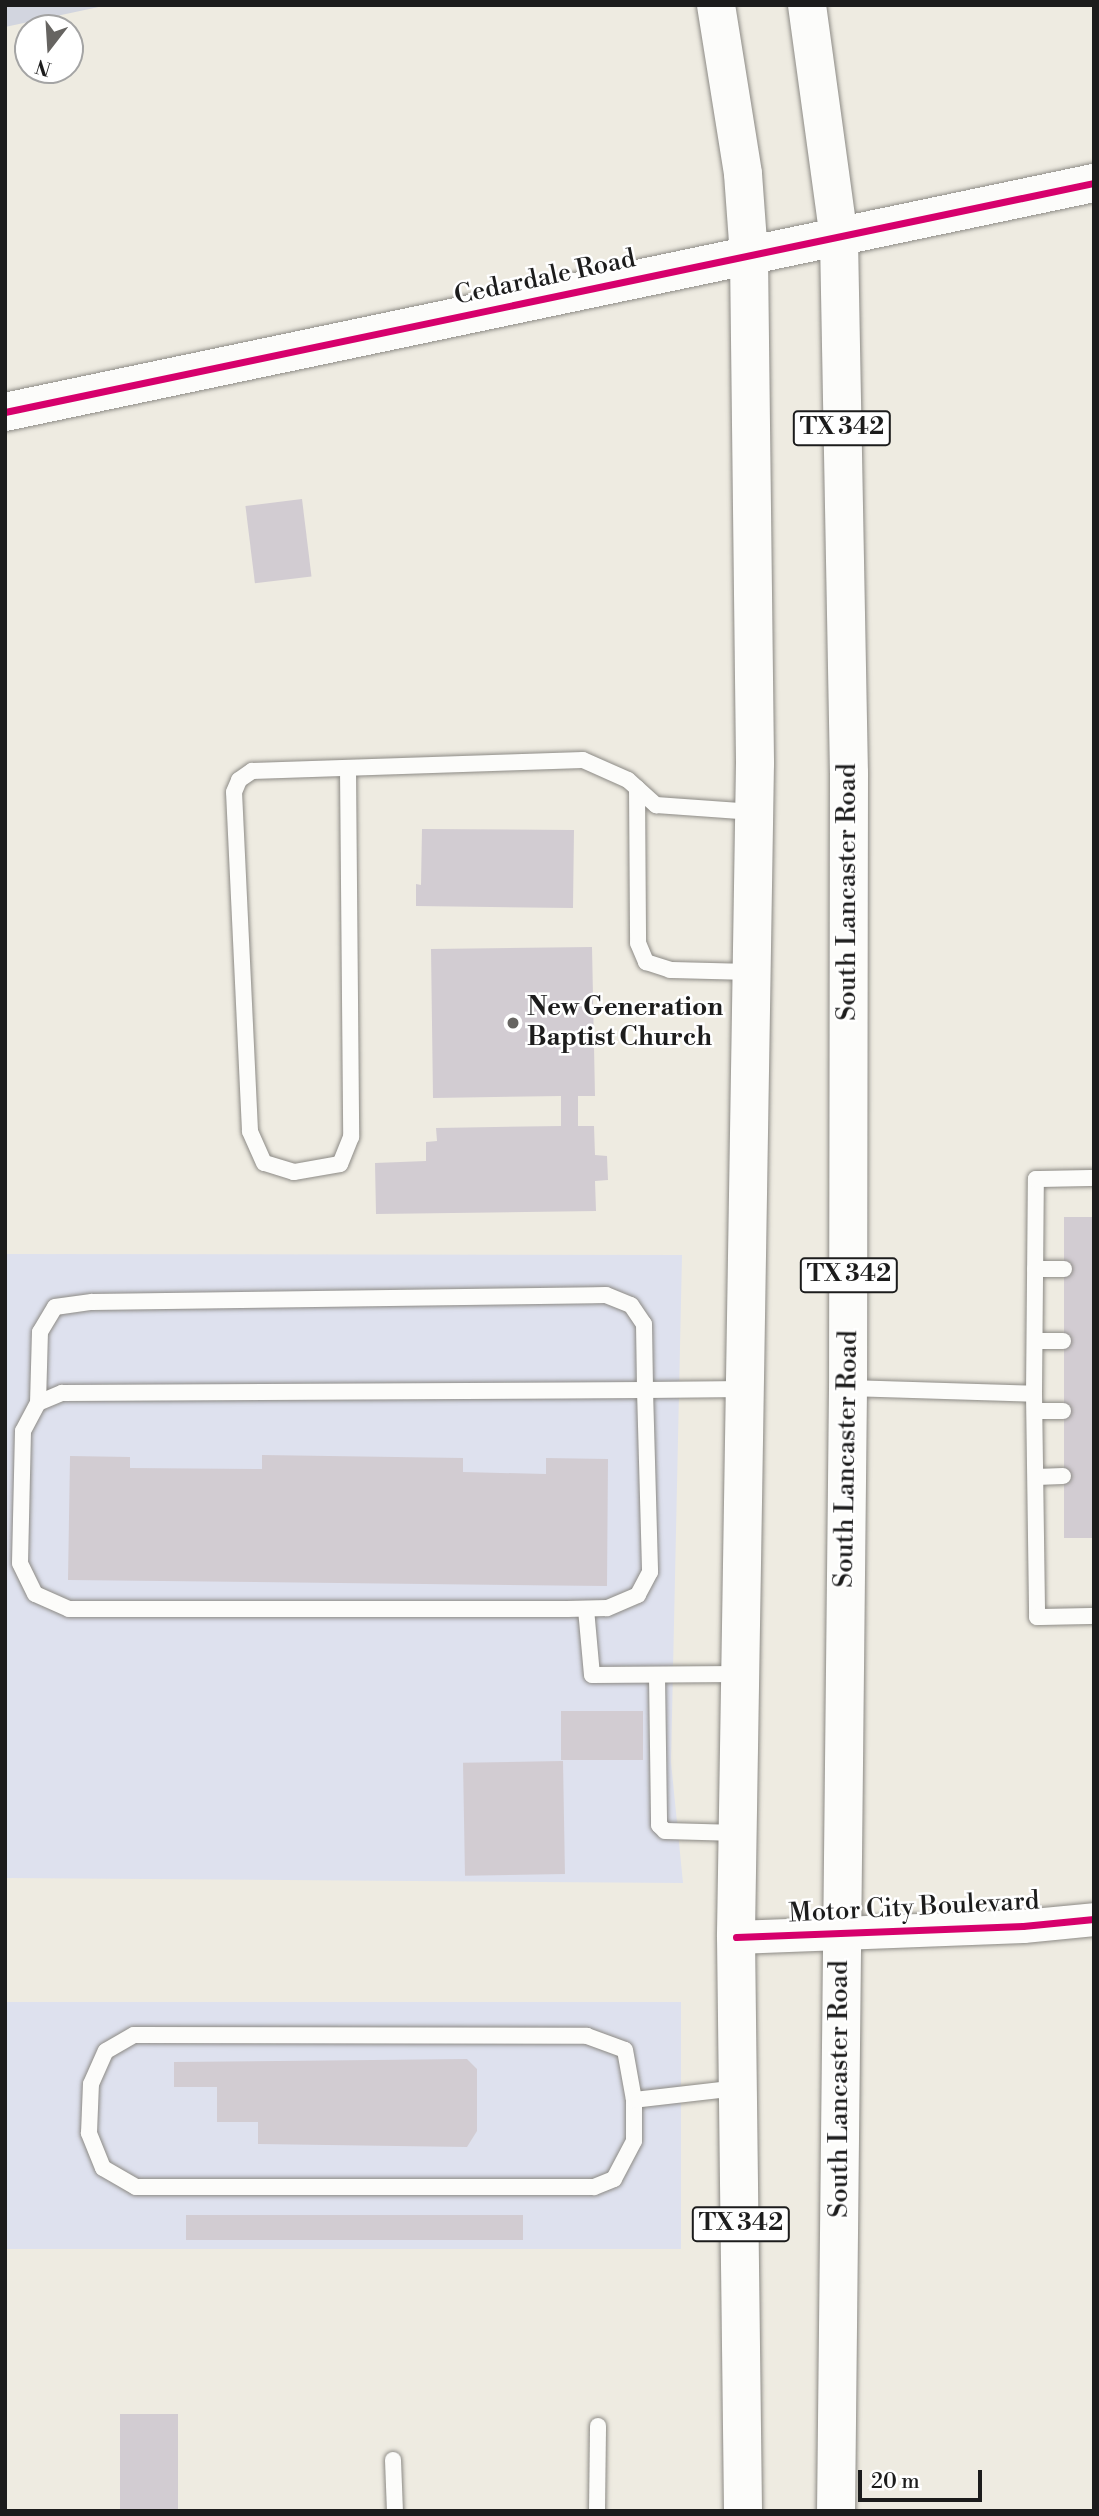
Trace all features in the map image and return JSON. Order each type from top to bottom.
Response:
[{"type":"main road","name":"TX 342","points":[[716,5],[743,174],[749,256],[754,811],[740,1833],[736,1937],[740,2088],[743,2511]]},
{"type":"main road","name":"TX 342","points":[[807,5],[838,239]]},
{"type":"main road","name":"Cedardale Road","points":[[5,412],[838,239],[1094,183]]},
{"type":"main road","name":"South Lancaster Road","points":[[836,2511],[840,1933],[848,1388],[849,772],[838,239]]},
{"type":"street","name":"Motor City Boulevard","points":[[736,1937],[1023,1927],[1094,1919]]},
{"type":"lane","points":[[348,769],[351,1138],[340,1164],[294,1172],[264,1163],[250,1131],[234,792],[239,780],[252,771],[583,760],[637,788],[656,804],[754,811]]},
{"type":"lane","points":[[637,788],[638,943],[646,962],[670,970],[752,972]]},
{"type":"lane","points":[[1094,1178],[1036,1179],[1034,1394],[1038,1617],[1094,1616]]},
{"type":"lane","points":[[1035,1269],[1063,1269]]},
{"type":"lane","points":[[606,1295],[631,1305],[644,1324],[645,1390],[649,1572],[638,1595],[607,1608],[69,1609],[35,1594],[20,1563],[23,1431],[38,1403],[40,1332],[55,1307],[92,1302],[606,1295]]},
{"type":"lane","points":[[1035,1341],[1063,1341]]},
{"type":"lane","points":[[848,1388],[1034,1394]]},
{"type":"lane","points":[[38,1403],[62,1393],[746,1389]]},
{"type":"lane","points":[[1035,1411],[1063,1411]]},
{"type":"lane","points":[[1035,1477],[1063,1476]]},
{"type":"lane","points":[[586,1609],[592,1675],[742,1674]]},
{"type":"lane","points":[[657,1676],[659,1825],[664,1830],[740,1833]]},
{"type":"lane","points":[[134,2035],[587,2036],[625,2050],[634,2100],[634,2141],[624,2167],[614,2179],[594,2187],[136,2187],[103,2168],[89,2133],[91,2084],[106,2051],[134,2035]]},
{"type":"lane","points":[[634,2100],[740,2088]]},
{"type":"lane","points":[[597,2511],[598,2426]]},
{"type":"lane","points":[[393,2460],[395,2511]]},
{"type":"shaded area","points":[[5,5],[108,5],[66,14],[14,14],[14,25],[5,27]]},
{"type":"shaded area","points":[[5,1254],[682,1255],[671,1762],[683,1883],[5,1878]]},
{"type":"shaded area","points":[[5,2002],[681,2002],[681,2249],[5,2249]]},
{"type":"building","points":[[302,499],[312,576],[255,583],[245,506]]},
{"type":"building","points":[[422,829],[574,830],[573,908],[416,906],[416,884],[421,885]]},
{"type":"building","name":"New Generation Baptist Church","points":[[592,947],[595,1096],[578,1096],[578,1126],[594,1126],[595,1155],[607,1156],[608,1180],[595,1181],[596,1211],[376,1214],[375,1163],[426,1161],[426,1142],[437,1141],[436,1128],[561,1126],[561,1096],[433,1098],[431,949]]},
{"type":"building","points":[[1064,1217],[1094,1217],[1094,1538],[1064,1538]]},
{"type":"building","points":[[262,1455],[463,1458],[463,1472],[546,1474],[546,1458],[608,1459],[607,1586],[68,1580],[70,1456],[130,1457],[130,1468],[262,1469]]},
{"type":"building","points":[[561,1711],[643,1711],[643,1760],[561,1760]]},
{"type":"building","points":[[563,1761],[565,1874],[465,1876],[463,1763]]},
{"type":"building","points":[[467,2059],[477,2069],[477,2131],[467,2147],[258,2144],[258,2122],[217,2122],[217,2087],[174,2087],[174,2062]]},
{"type":"building","points":[[186,2215],[523,2215],[523,2240],[186,2240]]},
{"type":"building","points":[[120,2414],[178,2414],[178,2511],[120,2511]]},
{"type":"cycle path","points":[[5,412],[1094,183]]},
{"type":"cycle path","points":[[736,1937],[1023,1926],[1094,1919]]},
{"type":"place","name":"New Generation Baptist Church","points":[[513,1023]]}]
